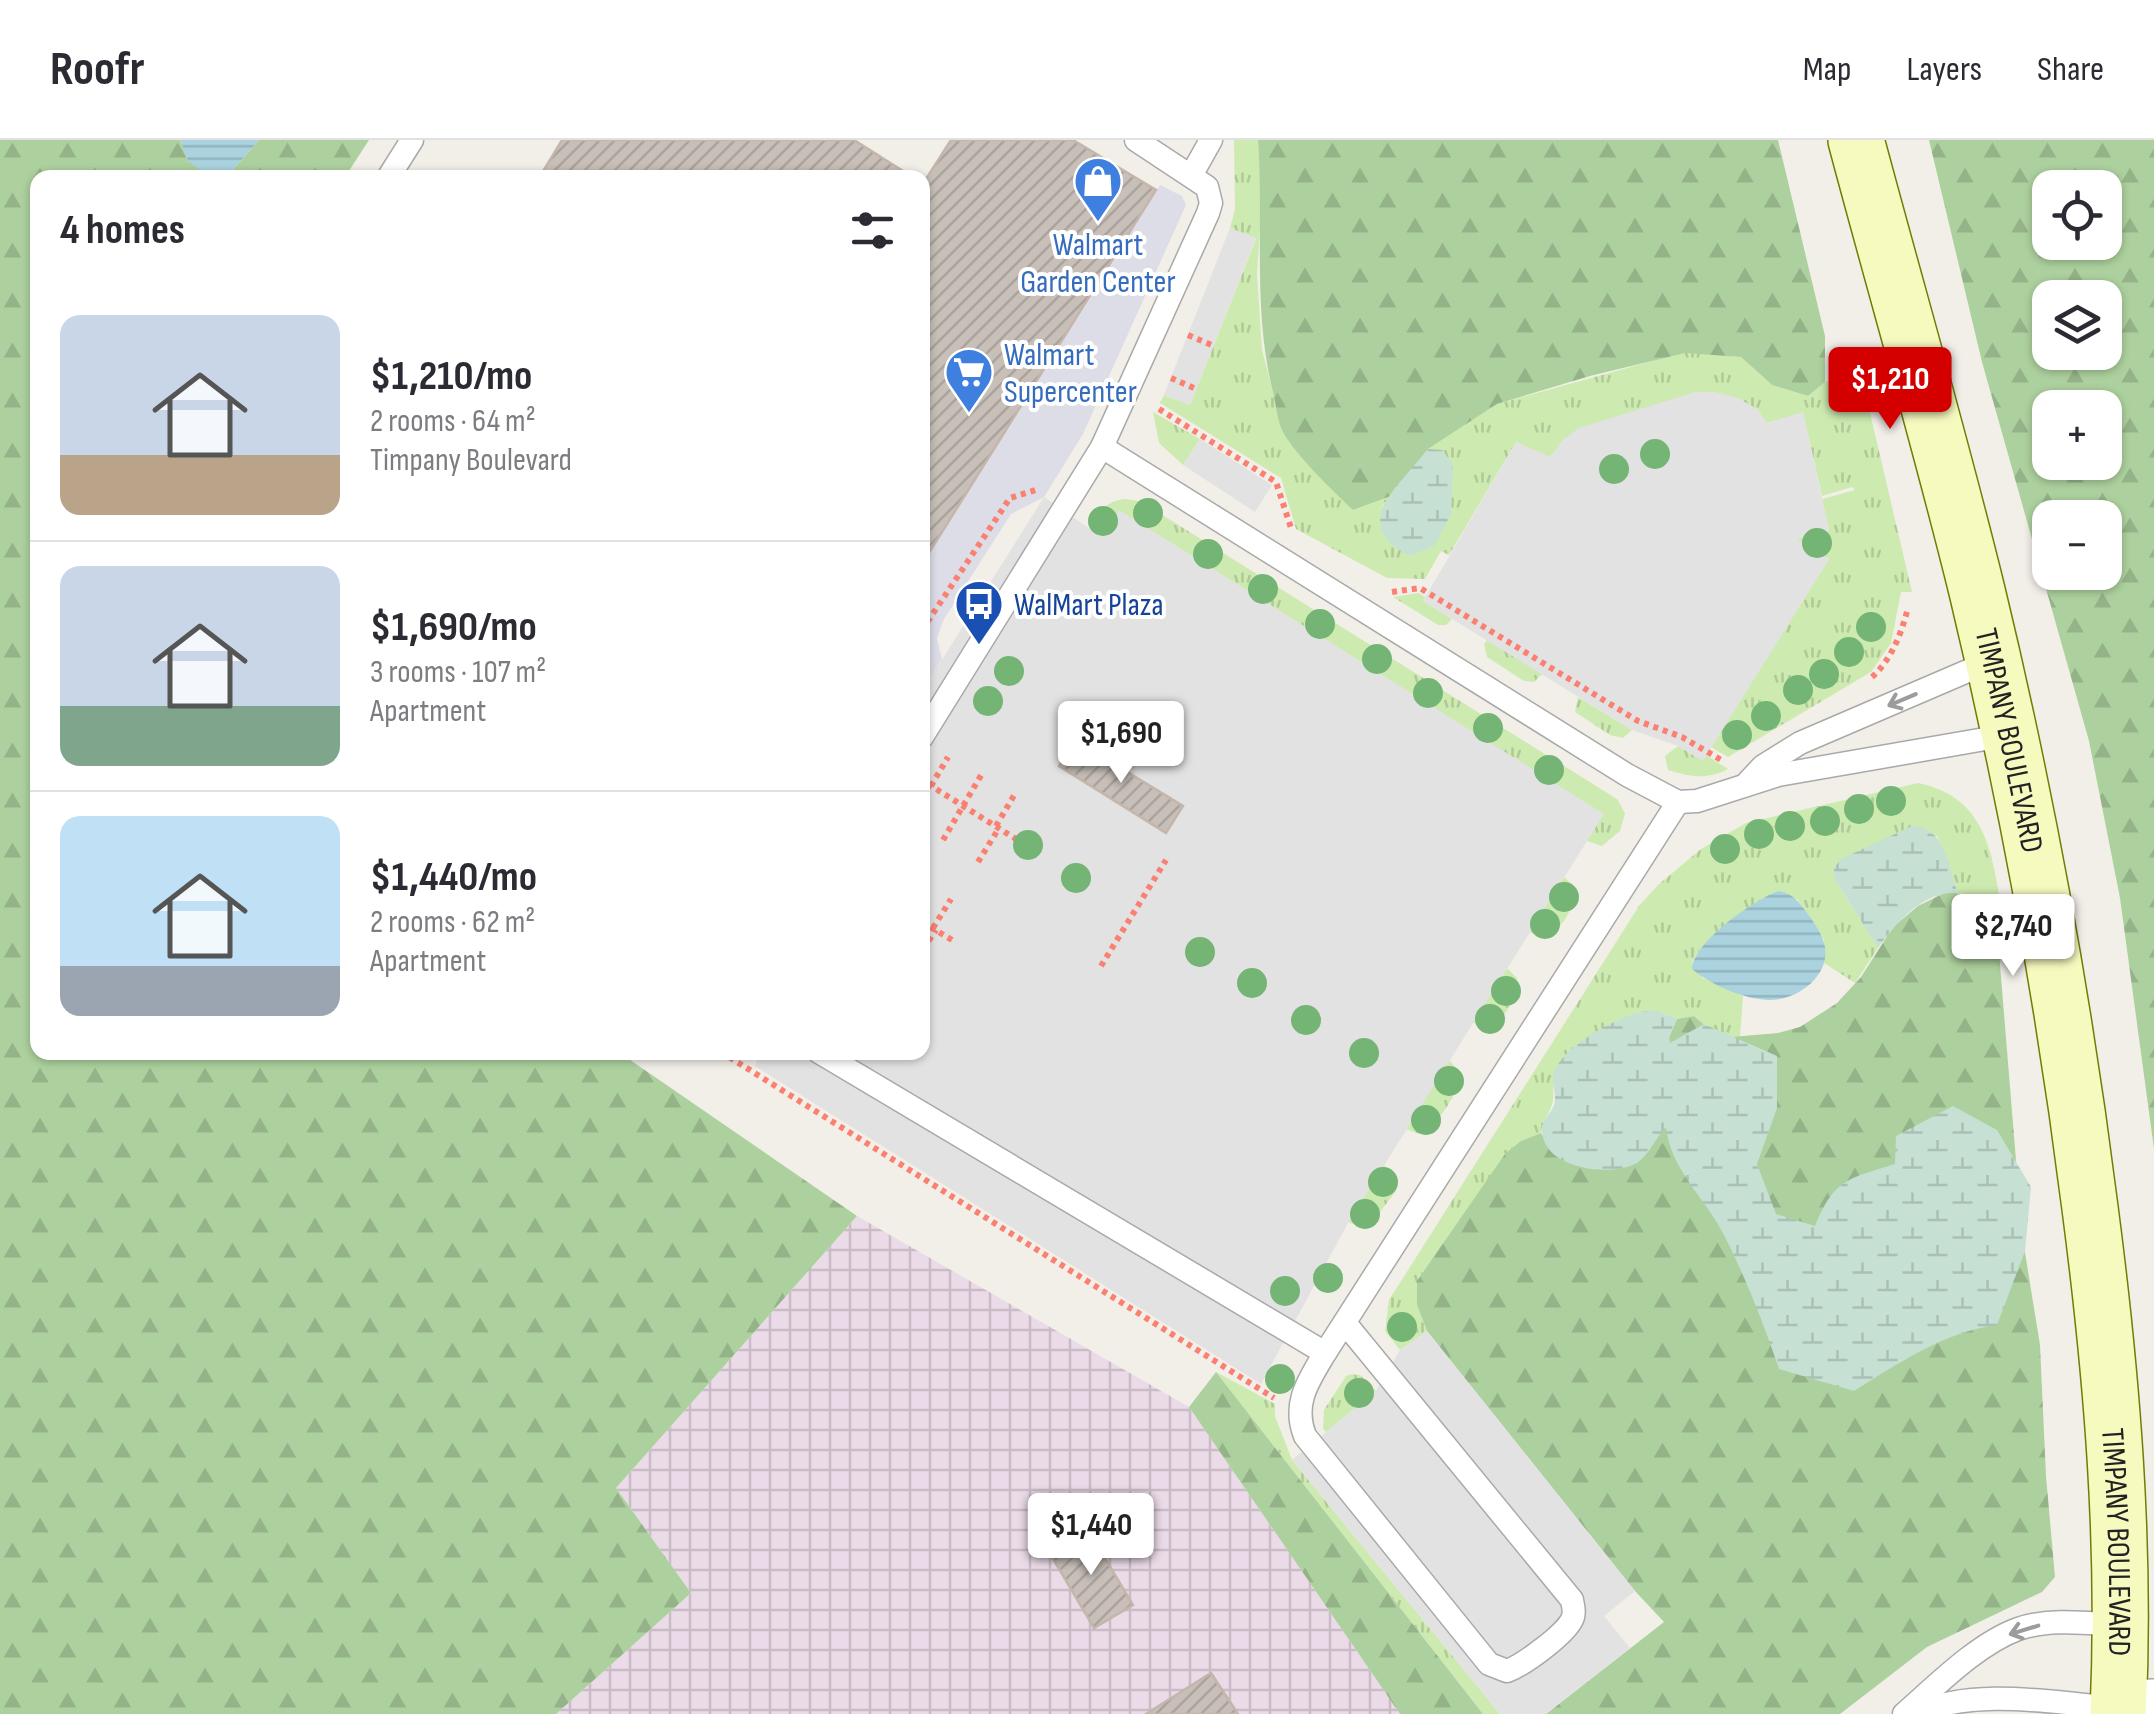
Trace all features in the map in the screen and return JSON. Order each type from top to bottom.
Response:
[{"type":"main road","name":"TIMPANY BOULEVARD","points":[[1856,140],[1977,592],[2042,902],[2075,1090],[2114,1455],[2137,1625],[2130,1710]]},
{"type":"lane","points":[[393,170],[412,140]]},
{"type":"lane","points":[[930,724],[1102,446],[1208,212],[1210,193],[1192,174],[1136,140]]},
{"type":"lane","points":[[1192,174],[1211,140]]},
{"type":"lane","points":[[1102,446],[1627,776],[1678,802],[1697,801],[1778,776],[2008,736]]},
{"type":"lane","points":[[1746,784],[1763,766],[1800,743],[1992,661]]},
{"type":"lane","points":[[1345,1323],[1572,1600],[1572,1621],[1565,1630],[1518,1667],[1507,1671],[1489,1664],[1305,1436],[1299,1410],[1301,1396],[1325,1353],[1678,802]]},
{"type":"lane","points":[[832,1060],[1325,1353]]},
{"type":"lane","points":[[1904,1714],[1947,1676],[2018,1629],[2060,1622],[2137,1625]]},
{"type":"lane","points":[[1914,1714],[1942,1704],[1971,1701],[2130,1710]]},
{"type":"path","points":[[1188,335],[1214,346]]},
{"type":"path","points":[[1171,378],[1196,389]]},
{"type":"path","points":[[1159,409],[1276,482],[1292,531]]},
{"type":"path","points":[[930,618],[1010,498],[1038,490],[1048,475]]},
{"type":"path","points":[[1376,582],[1393,592],[1420,588],[1638,721],[1727,762]]},
{"type":"path","points":[[1868,680],[1894,649],[1908,608]]},
{"type":"path","points":[[950,756],[930,786],[1016,838]]},
{"type":"path","points":[[943,840],[983,772]]},
{"type":"path","points":[[978,862],[1016,792]]},
{"type":"path","points":[[1100,966],[1166,860]]},
{"type":"path","points":[[930,936],[951,899]]},
{"type":"path","points":[[930,927],[952,940]]},
{"type":"path","points":[[733,1060],[1275,1399]]},
{"type":"shaded area","points":[[1160,185],[1182,196],[1186,205],[1083,434],[1044,497],[1011,514],[944,619],[937,638],[942,659],[930,679],[930,553]]},
{"type":"shaded area","points":[[1230,228],[1256,238],[1190,405],[1164,395]]},
{"type":"shaded area","points":[[1695,392],[1738,398],[1757,409],[1767,423],[1803,412],[1829,530],[1797,539],[1829,559],[1703,761],[1678,746],[1632,730],[1423,601],[1516,442],[1550,457],[1579,428]]},
{"type":"shaded area","points":[[1200,439],[1272,485],[1255,512],[1183,465]]},
{"type":"shaded area","points":[[1044,497],[1103,538],[1119,510],[1604,814],[1348,1223],[1261,1384],[755,1066],[757,1060],[930,1060],[930,679]]},
{"type":"shaded area","points":[[857,1216],[1189,1407],[1400,1714],[556,1714],[691,1593],[616,1488]]},
{"type":"shaded area","points":[[1427,1331],[1635,1591],[1604,1616],[1630,1648],[1546,1714],[1500,1714],[1292,1460],[1376,1391],[1400,1350]]},
{"type":"green space","points":[[0,140],[180,140],[188,161],[220,170],[30,170],[30,1060],[630,1060],[857,1216],[616,1488],[691,1593],[556,1714],[0,1714]]},
{"type":"green space","points":[[259,140],[369,140],[350,170],[233,170]]},
{"type":"green space","points":[[1234,140],[1258,140],[1262,198],[1257,274],[1262,350],[1283,430],[1353,510],[1391,496],[1379,509],[1442,451],[1428,449],[1497,404],[1685,352],[1741,357],[1772,385],[1808,396],[1825,382],[1860,370],[1912,592],[1901,592],[1891,643],[1871,672],[1728,757],[1711,747],[1829,559],[1796,539],[1829,530],[1822,499],[1855,490],[1852,487],[1822,496],[1803,413],[1766,423],[1757,409],[1563,440],[1550,458],[1516,442],[1449,555],[1441,551],[1425,579],[1387,578],[1296,529],[1281,478],[1160,403],[1164,395],[1190,405],[1256,239],[1230,228],[1235,209]]},
{"type":"green space","points":[[1258,140],[1778,140],[1825,336],[1825,382],[1808,396],[1772,385],[1741,357],[1685,353],[1590,376],[1497,404],[1428,449],[1391,496],[1353,510],[1295,450],[1279,421],[1263,330]]},
{"type":"green space","points":[[1929,140],[2154,140],[2154,1149],[2120,898],[2089,741],[2046,590],[2122,590],[2122,500],[2032,500],[2032,539],[1982,362]]},
{"type":"green space","points":[[1153,412],[1200,439],[1183,465],[1159,443]]},
{"type":"green space","points":[[1428,449],[1442,450],[1453,464],[1451,515],[1434,546],[1410,556],[1391,544],[1382,531],[1380,518],[1393,491]]},
{"type":"green space","points":[[1125,499],[1140,501],[1617,799],[1625,813],[1620,831],[1602,846],[1587,841],[1603,814],[1120,511],[1103,538],[1093,526],[1098,515],[1109,504]]},
{"type":"green space","points":[[1419,593],[1425,597],[1423,601],[1452,619],[1446,625],[1438,625],[1393,597]]},
{"type":"green space","points":[[1487,640],[1542,674],[1534,682],[1524,681],[1487,657]]},
{"type":"green space","points":[[1578,697],[1632,730],[1623,738],[1610,735],[1575,712]]},
{"type":"green space","points":[[1678,746],[1702,760],[1706,755],[1728,769],[1699,776],[1668,770],[1665,756]]},
{"type":"green space","points":[[1918,783],[1956,799],[1979,825],[1987,842],[2000,900],[1985,903],[1958,893],[1937,836],[1834,878],[1878,948],[1855,983],[1824,963],[1824,940],[1797,899],[1737,923],[1710,939],[1692,963],[1703,978],[1743,996],[1740,1037],[1720,1038],[1694,1016],[1677,1019],[1658,1011],[1553,1087],[1553,1101],[1541,1133],[1521,1141],[1417,1305],[1427,1331],[1400,1350],[1385,1331],[1389,1300],[1639,906],[1658,885],[1701,849],[1746,823]]},
{"type":"green space","points":[[1912,826],[1932,833],[1939,841],[1958,893],[1922,902],[1878,948],[1834,878],[1834,868],[1841,859]]},
{"type":"green space","points":[[1564,877],[1574,886],[1566,918],[1556,930],[1542,937],[1529,932]]},
{"type":"green space","points":[[1946,892],[1977,899],[1998,940],[2022,1234],[2040,1345],[2055,1577],[2042,1592],[1927,1647],[1840,1714],[1546,1714],[1664,1622],[1427,1331],[1417,1305],[1417,1281],[1505,1154],[1521,1141],[1541,1133],[1556,1156],[1671,1075],[1669,1037],[1677,1019],[1694,1016],[1720,1038],[1800,1027],[1837,1003],[1861,977],[1893,927],[1918,906]]},
{"type":"green space","points":[[1149,910],[1433,1086],[1449,1060],[1460,1072],[1446,1108],[1426,1131],[1419,1134],[1406,1129],[1423,1102]]},
{"type":"green space","points":[[1507,968],[1517,978],[1509,1007],[1489,1029],[1472,1022]]},
{"type":"green space","points":[[1644,1011],[1658,1011],[1677,1019],[1670,1043],[1704,1024],[1777,1056],[1777,1108],[1757,1164],[1776,1214],[1815,1226],[1837,1189],[1865,1173],[1895,1164],[1896,1136],[1953,1106],[1997,1130],[2031,1187],[2025,1251],[1997,1325],[1940,1342],[1854,1391],[1779,1369],[1733,1253],[1674,1157],[1666,1127],[1637,1163],[1611,1170],[1579,1167],[1564,1161],[1545,1143],[1542,1129],[1554,1105],[1554,1074],[1561,1060],[1594,1033]]},
{"type":"green space","points":[[1384,1165],[1397,1178],[1396,1191],[1370,1225],[1361,1227],[1348,1222]]},
{"type":"green space","points":[[1216,1372],[1275,1404],[1275,1416],[1292,1460],[1500,1714],[1483,1714]]},
{"type":"green space","points":[[1216,1372],[1483,1714],[1400,1714],[1189,1407]]},
{"type":"green space","points":[[1360,1375],[1376,1391],[1326,1432],[1324,1410],[1346,1376]]},
{"type":"water","points":[[180,140],[259,140],[233,170],[200,170],[188,161]]},
{"type":"water","points":[[1778,891],[1798,902],[1823,940],[1824,963],[1812,982],[1781,999],[1760,999],[1729,990],[1692,969],[1695,958],[1713,935],[1754,903]]},
{"type":"building","points":[[562,140],[854,140],[901,170],[544,170]]},
{"type":"building","name":"Walmart Supercenter","points":[[951,140],[1073,140],[1156,190],[930,551],[930,173]]},
{"type":"building","points":[[1075,740],[1183,806],[1166,833],[1059,766]]},
{"type":"building","points":[[1087,1528],[1133,1605],[1094,1628],[1049,1552]]},
{"type":"building","points":[[1211,1673],[1238,1714],[1146,1714]]},
{"type":"place","name":"Walmart Garden Center","points":[[1098,224]]},
{"type":"place","name":"Walmart Supercenter","points":[[969,414]]},
{"type":"place","name":"WalMart Plaza","points":[[979,646]]}]
